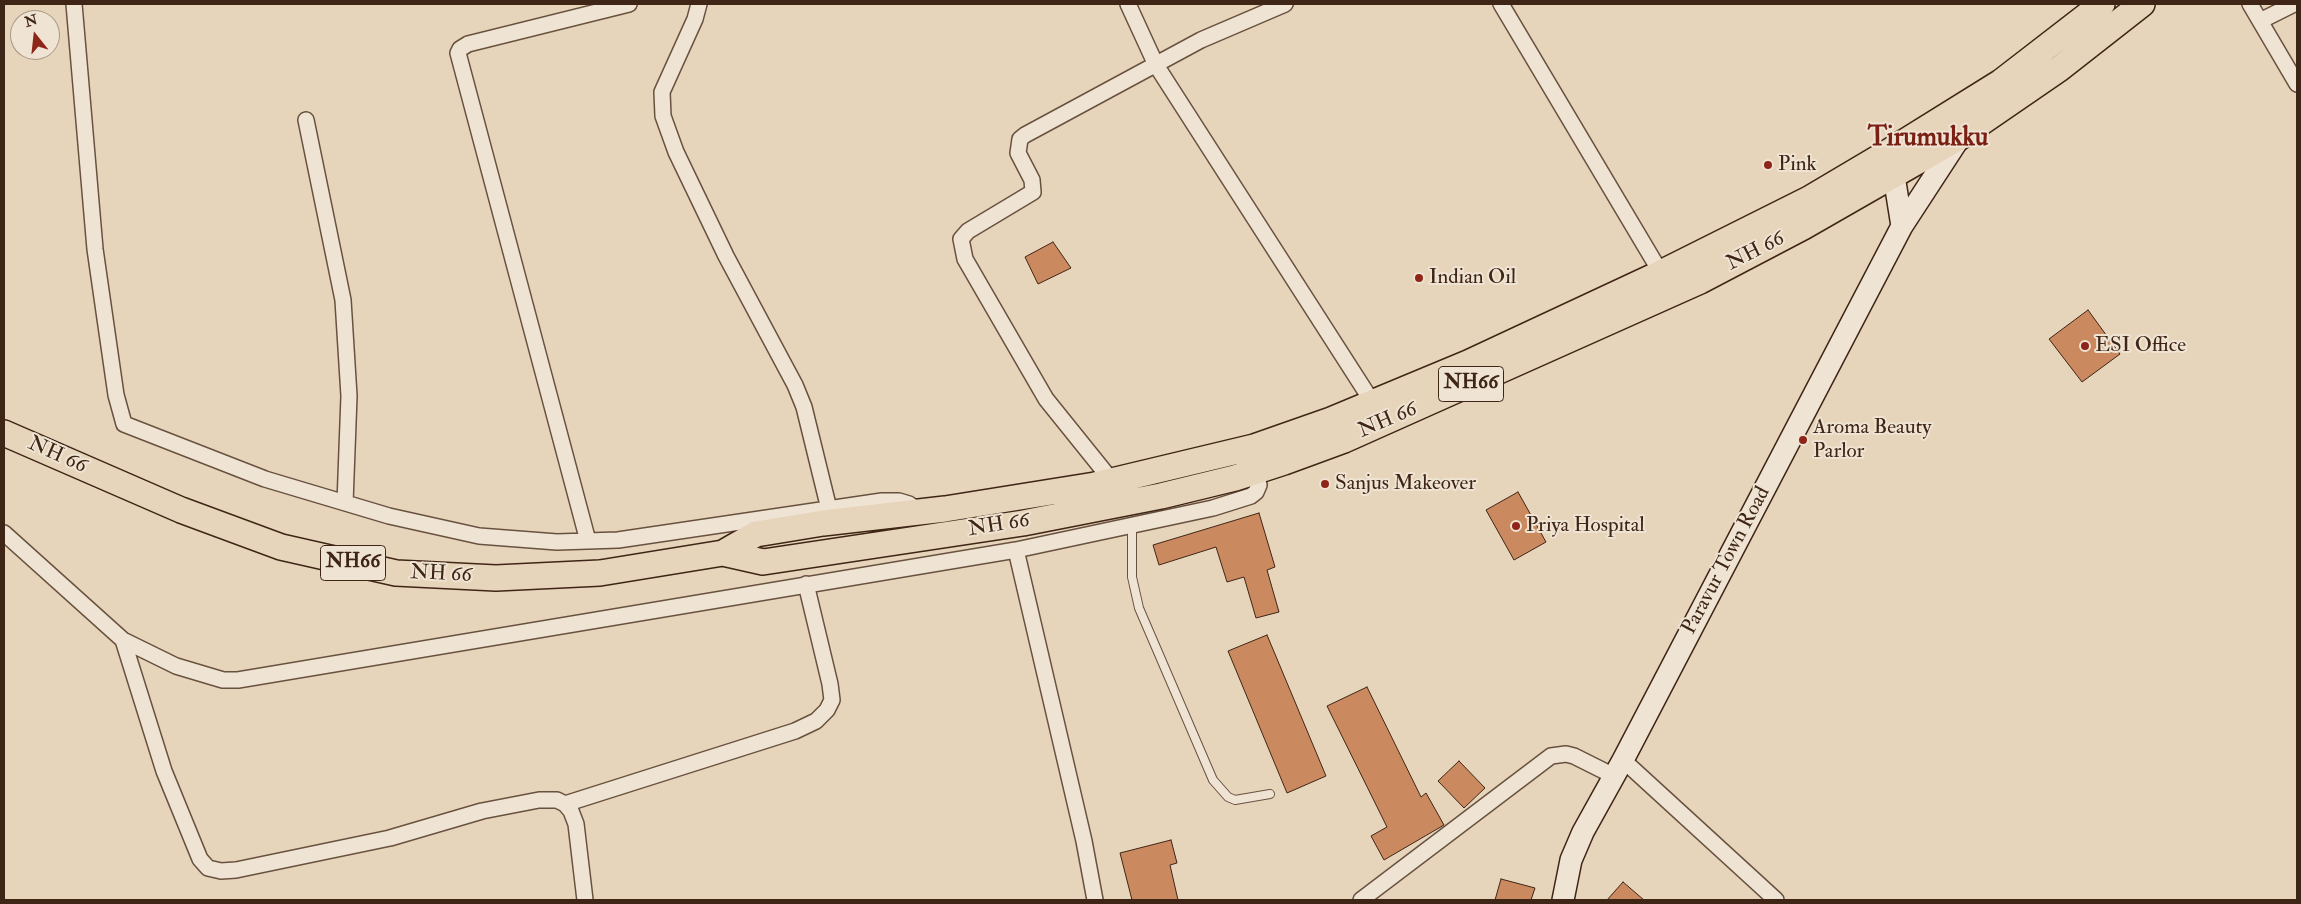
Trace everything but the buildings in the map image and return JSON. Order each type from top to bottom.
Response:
[{"type":"highway","name":"NH 66","points":[[4,433],[181,510],[281,547],[396,573],[496,578],[600,573],[723,552],[756,534],[823,523],[920,512],[1112,481],[1254,447],[1331,420],[1468,363],[1661,273],[1809,199],[1890,151],[2002,82],[2102,4]]},
{"type":"highway","name":"NH 66","points":[[723,552],[763,562],[1004,526],[1161,496],[1256,471],[1344,440],[1700,281],[1803,227],[1960,137],[2059,69],[2142,4]]},
{"type":"main road","name":"Paravur Town Road","points":[[1563,900],[1571,860],[1583,832],[1619,768],[1902,226],[1960,137]]},
{"type":"main road","points":[[1894,176],[1902,226]]},
{"type":"street","points":[[74,4],[95,249],[116,395],[124,424],[265,479],[389,516],[479,536],[557,542],[618,540],[829,508],[899,501],[909,504],[920,512]]},
{"type":"street","points":[[588,541],[458,53],[460,49],[468,44],[629,4]]},
{"type":"street","points":[[698,4],[694,18],[662,92],[663,116],[676,152],[726,256],[795,385],[804,407],[829,508]]},
{"type":"street","points":[[1128,4],[1156,65],[1373,403]]},
{"type":"street","points":[[1112,481],[1046,399],[965,259],[961,239],[968,231],[1034,192],[1032,180],[1018,153],[1020,139],[1201,40],[1285,4]]},
{"type":"street","points":[[1501,4],[1661,273]]},
{"type":"street","points":[[2250,4],[2297,84]]},
{"type":"street","points":[[2260,21],[2294,4]]},
{"type":"street","points":[[306,120],[344,300],[349,396],[345,503]]},
{"type":"street","points":[[4,533],[123,640],[176,666],[224,680],[238,680],[1016,550],[1213,508],[1251,496],[1256,492],[1259,485],[1256,471]]},
{"type":"street","points":[[1016,550],[1082,831],[1095,900]]},
{"type":"street","points":[[565,804],[795,731],[816,721],[832,700],[830,684],[806,584]]},
{"type":"street","points":[[123,640],[164,770],[200,859],[208,868],[221,871],[236,870],[390,838],[482,811],[557,800],[565,804],[571,811],[576,824],[585,900]]},
{"type":"street","points":[[1361,900],[1551,756],[1566,754],[1619,768],[1776,900]]},
{"type":"lane","points":[[1132,525],[1132,577],[1139,608],[1213,780],[1228,797],[1235,800],[1270,794]]},
{"type":"place","name":"Pink","points":[[1768,165]]},
{"type":"place","name":"Indian Oil","points":[[1419,278]]},
{"type":"place","name":"ESI Office","points":[[2085,346]]},
{"type":"place","name":"Aroma Beauty Parlor","points":[[1803,440]]},
{"type":"place","name":"Sanjus Makeover","points":[[1325,484]]},
{"type":"place","name":"Priya Hospital","points":[[1516,526]]},
{"type":"district","name":"Tirumukku","points":[[1928,139]]}]
